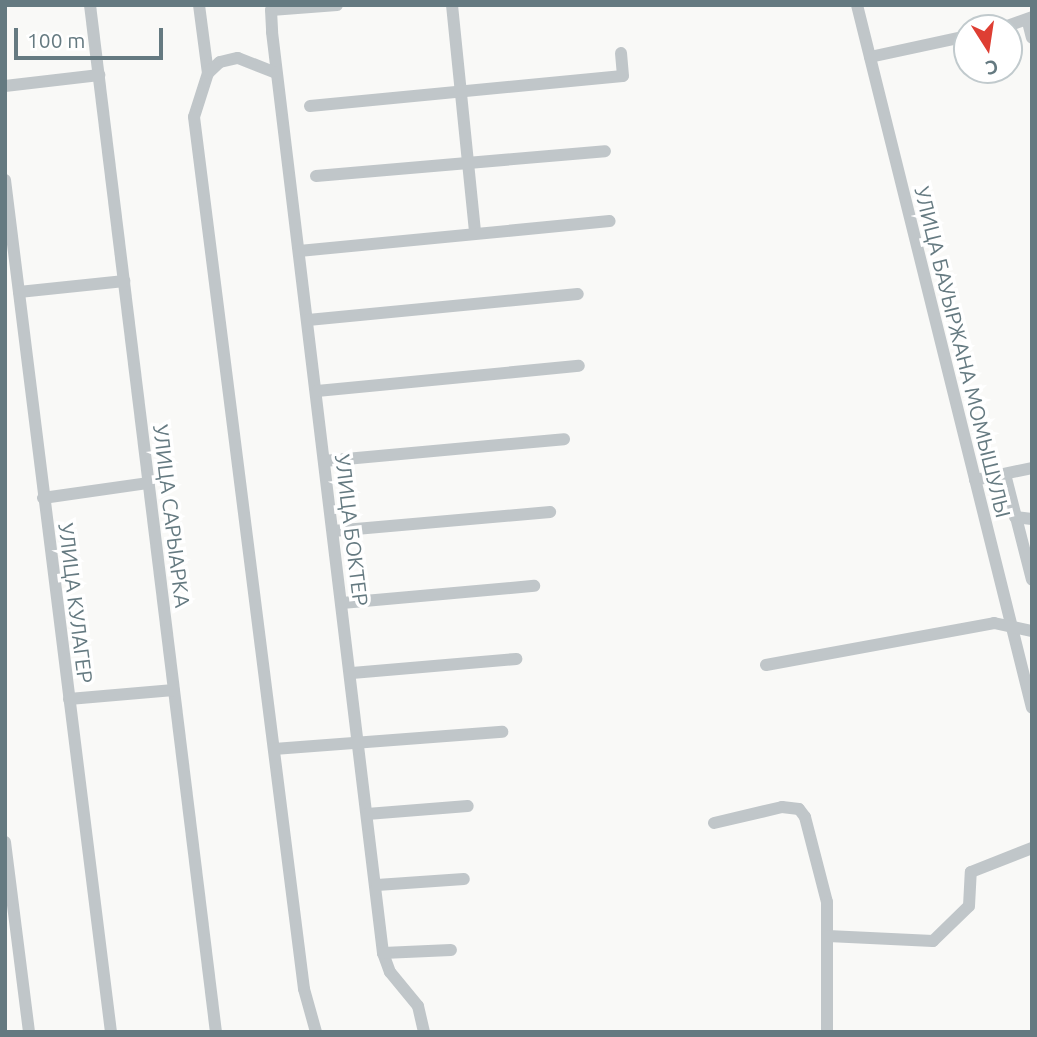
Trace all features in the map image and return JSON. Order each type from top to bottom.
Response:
[{"type":"street","name":"УЛИЦА САРЫАРКА","points":[[90,5],[216,1032]]},
{"type":"street","points":[[199,5],[208,73],[194,117],[304,989],[316,1032]]},
{"type":"street","name":"УЛИЦА БОКТЕР","points":[[337,5],[271,10],[271,21],[352,673],[383,953],[390,972],[418,1006],[424,1032]]},
{"type":"street","points":[[452,5],[475,233]]},
{"type":"street","name":"УЛИЦА БАУЫРЖАНА МОМЫШУЛЫ","points":[[857,5],[1032,708]]},
{"type":"street","points":[[1030,5],[1032,38]]},
{"type":"street","points":[[870,57],[953,39]]},
{"type":"street","points":[[310,106],[623,76],[621,53]]},
{"type":"street","points":[[208,73],[220,62],[237,58],[276,73]]},
{"type":"street","points":[[5,86],[99,75]]},
{"type":"street","points":[[316,176],[606,151]]},
{"type":"street","name":"УЛИЦА КУЛАГЕР","points":[[5,180],[111,1032]]},
{"type":"street","points":[[299,251],[610,221]]},
{"type":"street","points":[[19,292],[124,281]]},
{"type":"street","points":[[308,320],[578,294]]},
{"type":"street","points":[[317,391],[579,366]]},
{"type":"street","points":[[324,461],[564,439]]},
{"type":"street","points":[[975,480],[1032,468]]},
{"type":"street","points":[[1005,474],[1015,517],[1028,553],[1032,580]]},
{"type":"street","points":[[43,498],[149,483]]},
{"type":"street","points":[[333,531],[550,512]]},
{"type":"street","points":[[1015,517],[1032,519]]},
{"type":"street","points":[[342,603],[534,586]]},
{"type":"street","points":[[766,665],[982,625],[1031,631]]},
{"type":"street","points":[[1017,647],[1031,631]]},
{"type":"street","points":[[352,673],[516,659]]},
{"type":"street","points":[[69,699],[174,690]]},
{"type":"street","points":[[274,749],[502,732]]},
{"type":"street","points":[[367,814],[468,806]]},
{"type":"street","points":[[714,823],[782,807],[799,809],[827,902],[827,1032]]},
{"type":"street","points":[[5,842],[8,885],[29,1032]]},
{"type":"street","points":[[828,936],[933,941],[969,906],[971,872],[1032,848]]},
{"type":"street","points":[[377,885],[464,879]]},
{"type":"street","points":[[383,953],[451,950]]}]
